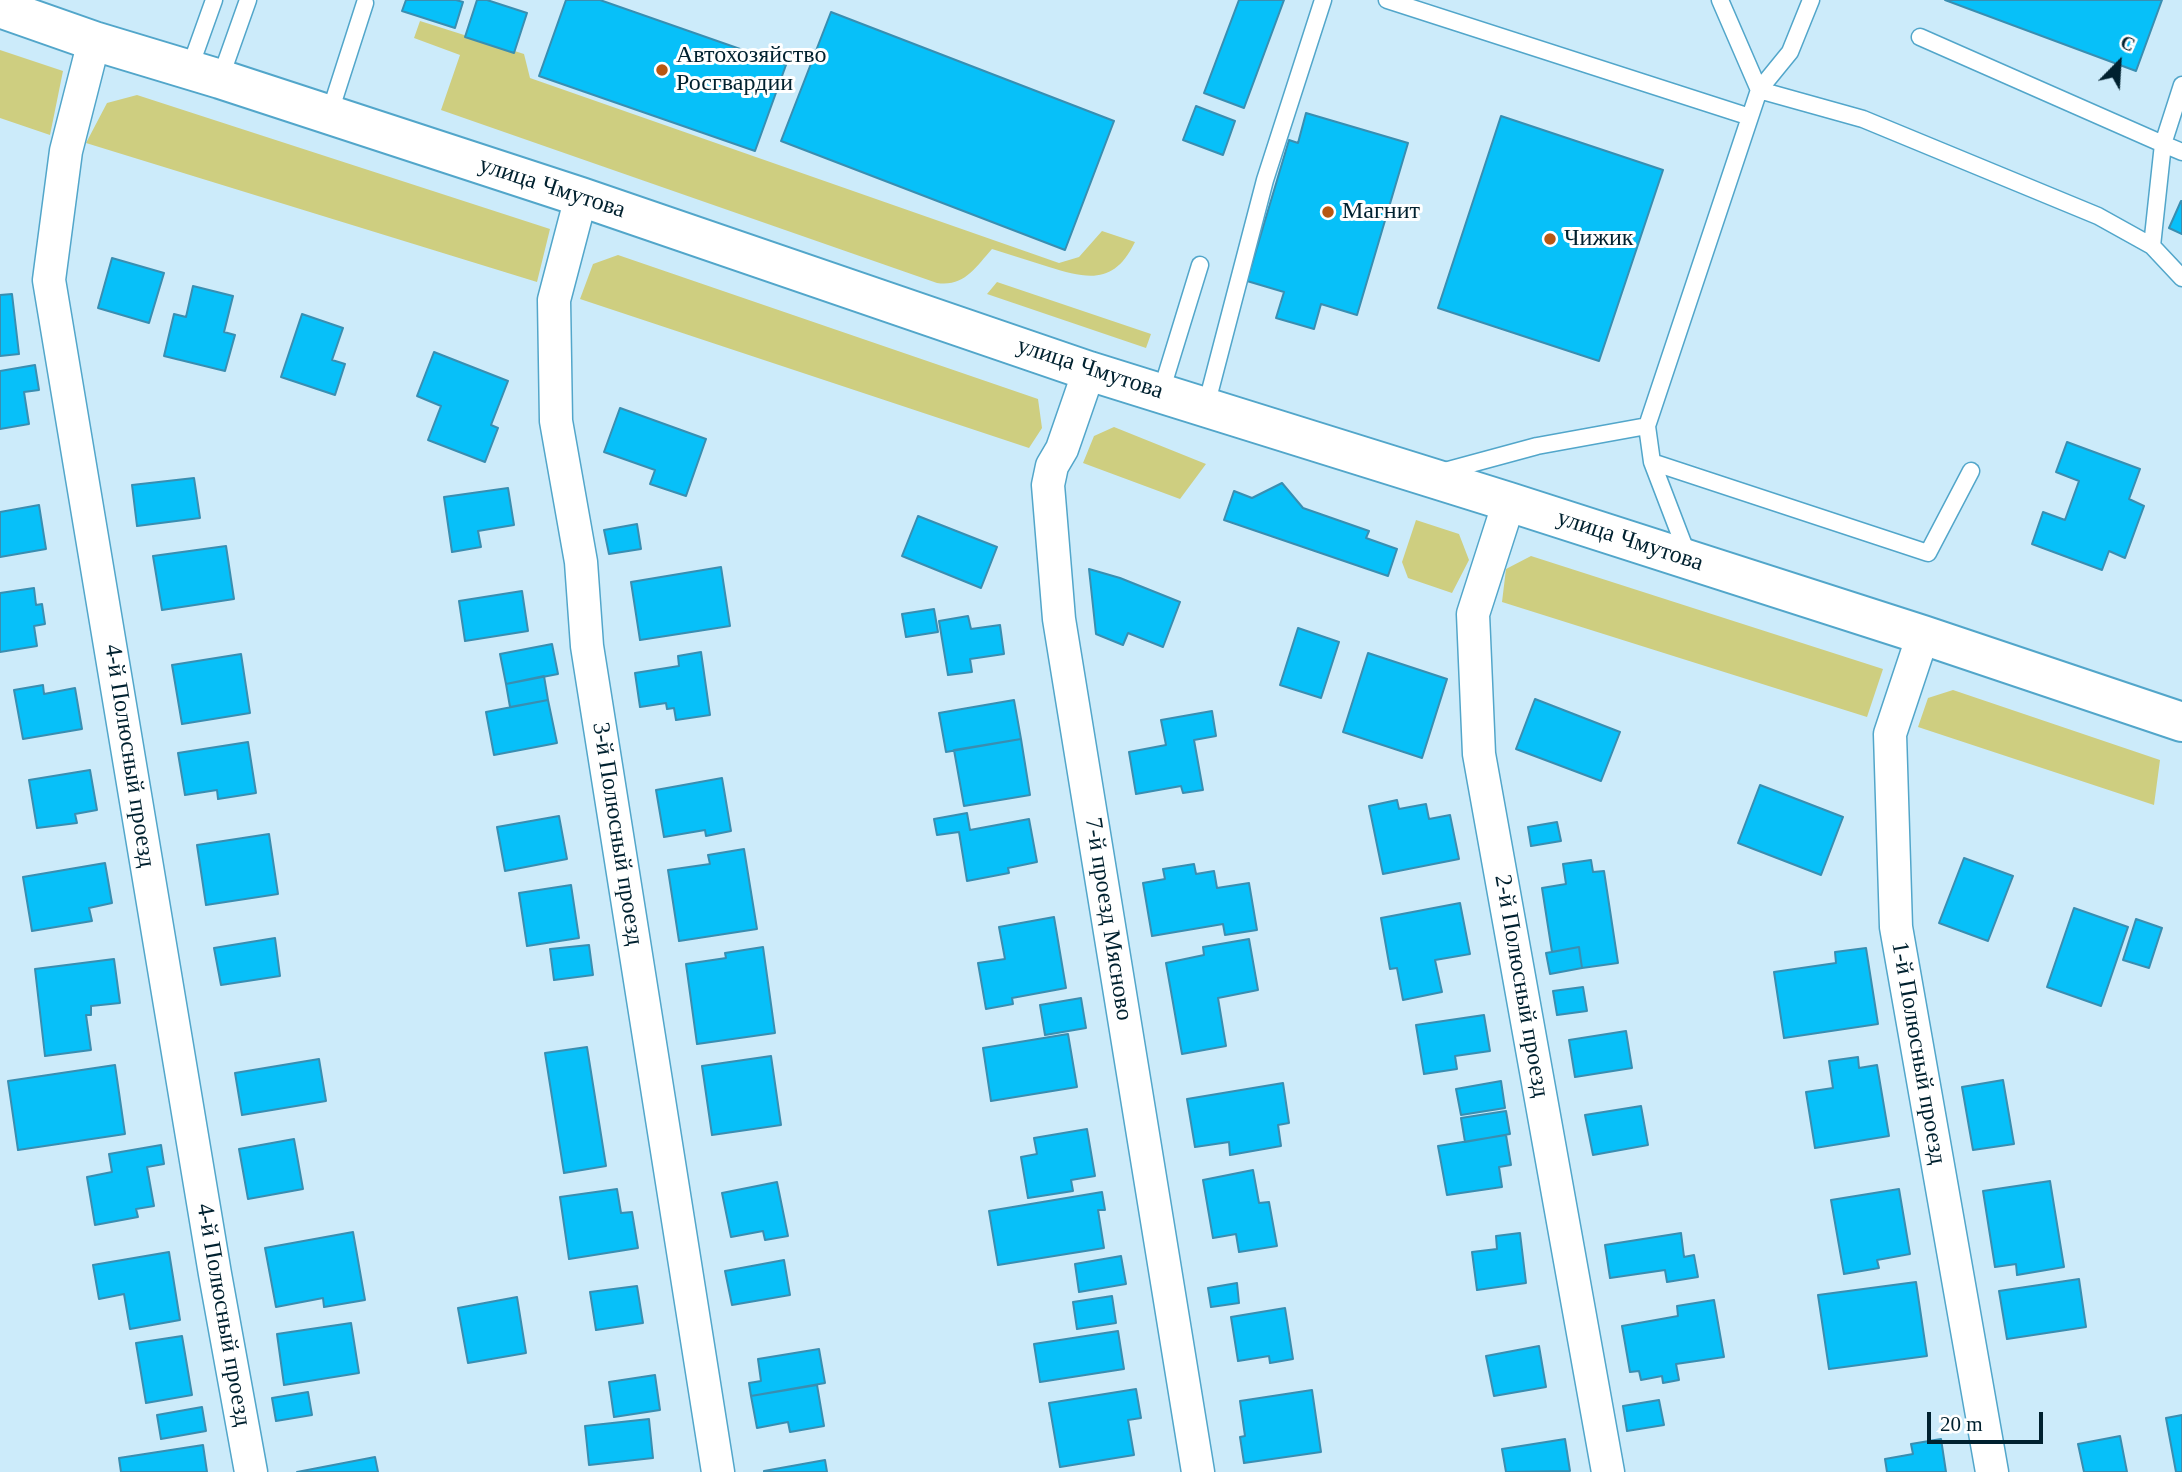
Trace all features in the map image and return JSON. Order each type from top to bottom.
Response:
[{"type":"main road","name":"улица Чмутова","points":[[0,8],[94,41],[204,74],[581,197],[1089,371],[1509,502],[1923,635],[2182,722]]},
{"type":"street","name":"4-й Полюсный проезд","points":[[94,41],[66,150],[50,280],[208,1233],[251,1472]]},
{"type":"street","name":"3-й Полюсный проезд","points":[[581,197],[554,300],[556,421],[581,562],[589,660],[718,1472]]},
{"type":"street","name":"7-й проезд Мясново","points":[[1089,371],[1062,449],[1052,466],[1048,485],[1059,619],[1198,1472]]},
{"type":"street","name":"2-й Полюсный проезд","points":[[1509,502],[1473,614],[1479,754],[1608,1472]]},
{"type":"street","name":"1-й Полюсный проезд","points":[[1923,635],[1890,734],[1896,927],[1992,1472]]},
{"type":"lane","points":[[204,74],[214,0]]},
{"type":"lane","points":[[204,74],[248,0]]},
{"type":"lane","points":[[1206,406],[1265,180],[1323,0]]},
{"type":"lane","points":[[1387,0],[1750,117]]},
{"type":"lane","points":[[1720,0],[1759,90]]},
{"type":"lane","points":[[1689,560],[1652,462],[1647,426],[1759,90],[1790,52],[1811,0]]},
{"type":"lane","points":[[329,115],[365,3]]},
{"type":"lane","points":[[1920,37],[2182,152]]},
{"type":"lane","points":[[2152,246],[2162,144],[2182,85]]},
{"type":"lane","points":[[1759,90],[1863,119],[2098,216],[2152,246],[2182,278]]},
{"type":"lane","points":[[1161,392],[1200,265]]},
{"type":"lane","points":[[1427,476],[1537,446],[1647,426]]},
{"type":"lane","points":[[1652,462],[1928,553],[1971,471]]},
{"type":"shaded area","points":[[420,21],[524,54],[530,78],[1059,263],[1079,257],[1102,231],[1135,242],[1118,266],[1099,275],[1088,276],[1063,271],[992,249],[962,279],[937,283],[441,110],[460,55],[414,38]]},
{"type":"shaded area","points":[[0,50],[63,71],[50,135],[0,118]]},
{"type":"shaded area","points":[[137,95],[550,229],[537,282],[86,143],[107,103]]},
{"type":"shaded area","points":[[618,255],[1038,399],[1042,428],[1029,448],[580,299],[593,264]]},
{"type":"shaded area","points":[[997,282],[1151,334],[1146,348],[987,294]]},
{"type":"shaded area","points":[[1114,427],[1206,464],[1180,499],[1083,463],[1094,436]]},
{"type":"shaded area","points":[[1416,520],[1459,534],[1469,560],[1452,593],[1408,578],[1402,562]]},
{"type":"shaded area","points":[[1531,556],[1883,669],[1867,717],[1502,602],[1506,569]]},
{"type":"shaded area","points":[[1953,690],[2160,760],[2154,805],[1918,727],[1928,698]]},
{"type":"building","points":[[406,0],[463,2],[455,28],[402,11]]},
{"type":"building","points":[[477,0],[487,0],[527,13],[514,53],[465,37]]},
{"type":"building","name":"Автохозяйство Росгвардии","points":[[566,0],[600,0],[786,65],[755,151],[539,76]]},
{"type":"building","points":[[1239,0],[1284,0],[1244,108],[1204,93]]},
{"type":"building","points":[[1945,0],[2162,0],[2136,71]]},
{"type":"building","points":[[831,12],[1114,121],[1065,250],[781,141]]},
{"type":"building","points":[[1196,106],[1235,121],[1223,155],[1183,140]]},
{"type":"building","name":"Магнит","points":[[1306,113],[1408,143],[1357,315],[1321,304],[1314,329],[1276,318],[1284,292],[1247,281],[1289,140],[1298,143]]},
{"type":"building","name":"Чижик","points":[[1501,116],[1663,170],[1599,361],[1438,308]]},
{"type":"building","points":[[2182,201],[2182,234],[2169,228]]},
{"type":"building","points":[[112,258],[164,273],[149,323],[98,308]]},
{"type":"building","points":[[193,286],[233,296],[224,332],[235,335],[225,371],[164,356],[174,314],[186,317]]},
{"type":"building","points":[[12,294],[19,354],[0,356],[0,295]]},
{"type":"building","points":[[302,314],[343,328],[332,360],[345,364],[335,395],[281,377]]},
{"type":"building","points":[[434,352],[508,381],[491,425],[498,428],[485,462],[428,440],[441,406],[417,396]]},
{"type":"building","points":[[35,365],[39,390],[24,392],[29,424],[0,429],[0,371]]},
{"type":"building","points":[[620,408],[706,439],[686,496],[650,484],[655,470],[604,452]]},
{"type":"building","points":[[2067,442],[2140,469],[2129,499],[2144,506],[2125,558],[2109,551],[2102,570],[2032,544],[2043,512],[2065,520],[2079,481],[2056,472]]},
{"type":"building","points":[[194,478],[200,518],[137,526],[132,485]]},
{"type":"building","points":[[1282,483],[1303,508],[1369,531],[1366,538],[1397,549],[1388,576],[1224,520],[1234,491],[1252,498]]},
{"type":"building","points":[[508,488],[514,525],[478,531],[481,547],[452,552],[444,497]]},
{"type":"building","points":[[39,505],[46,549],[0,557],[0,512]]},
{"type":"building","points":[[918,516],[997,547],[981,588],[902,556]]},
{"type":"building","points":[[637,524],[641,549],[609,554],[604,530]]},
{"type":"building","points":[[226,546],[234,599],[162,610],[153,556]]},
{"type":"building","points":[[721,567],[730,626],[640,640],[631,582]]},
{"type":"building","points":[[1089,569],[1120,578],[1180,602],[1163,647],[1128,633],[1123,645],[1096,634]]},
{"type":"building","points":[[34,588],[36,605],[42,604],[45,624],[34,626],[37,646],[0,652],[0,593]]},
{"type":"building","points":[[522,591],[528,631],[465,641],[459,601]]},
{"type":"building","points":[[934,609],[938,632],[906,637],[902,614]]},
{"type":"building","points":[[968,616],[971,629],[1000,625],[1004,654],[970,659],[972,672],[948,675],[939,621]]},
{"type":"building","points":[[1298,628],[1339,642],[1321,698],[1280,685]]},
{"type":"building","points":[[552,644],[558,674],[506,684],[500,654]]},
{"type":"building","points":[[701,652],[710,715],[676,720],[674,708],[667,709],[666,703],[640,707],[635,673],[679,666],[678,656]]},
{"type":"building","points":[[1368,653],[1447,679],[1422,758],[1343,732]]},
{"type":"building","points":[[241,654],[250,713],[182,724],[172,665]]},
{"type":"building","points":[[544,676],[548,700],[510,707],[506,684]]},
{"type":"building","points":[[43,685],[44,694],[75,688],[82,729],[23,739],[14,690]]},
{"type":"building","points":[[1535,699],[1620,732],[1601,781],[1516,749]]},
{"type":"building","points":[[548,700],[557,743],[494,755],[486,712]]},
{"type":"building","points":[[1014,700],[1021,739],[946,752],[939,713]]},
{"type":"building","points":[[1212,711],[1216,736],[1194,740],[1203,790],[1183,793],[1181,786],[1136,794],[1129,752],[1166,745],[1161,720]]},
{"type":"building","points":[[1021,739],[1030,795],[964,806],[954,750]]},
{"type":"building","points":[[248,742],[256,793],[218,799],[217,790],[185,795],[178,753]]},
{"type":"building","points":[[90,770],[97,810],[75,814],[77,823],[37,828],[29,780]]},
{"type":"building","points":[[722,778],[731,831],[706,836],[705,830],[664,837],[656,790]]},
{"type":"building","points":[[1760,785],[1843,817],[1821,875],[1738,843]]},
{"type":"building","points":[[1397,800],[1399,809],[1426,804],[1429,819],[1450,815],[1459,859],[1383,874],[1369,806]]},
{"type":"building","points":[[967,813],[970,830],[1029,819],[1037,862],[1008,868],[1009,873],[967,881],[959,832],[937,835],[934,819]]},
{"type":"building","points":[[559,816],[567,859],[505,871],[497,827]]},
{"type":"building","points":[[1557,822],[1561,841],[1531,846],[1528,827]]},
{"type":"building","points":[[269,834],[278,894],[206,905],[197,845]]},
{"type":"building","points":[[744,849],[757,929],[679,941],[668,870],[710,864],[708,855]]},
{"type":"building","points":[[1964,858],[2013,876],[1988,941],[1939,923]]},
{"type":"building","points":[[1591,860],[1593,872],[1604,871],[1618,963],[1582,968],[1579,947],[1552,952],[1542,888],[1566,884],[1563,864]]},
{"type":"building","points":[[105,863],[112,903],[89,908],[92,921],[32,931],[23,877]]},
{"type":"building","points":[[1194,864],[1196,874],[1214,871],[1217,888],[1249,883],[1257,930],[1225,935],[1223,924],[1152,936],[1143,883],[1165,879],[1163,869]]},
{"type":"building","points":[[571,885],[579,938],[527,946],[519,893]]},
{"type":"building","points":[[1460,903],[1470,954],[1435,960],[1442,992],[1403,1000],[1397,968],[1390,969],[1381,918]]},
{"type":"building","points":[[2074,908],[2128,927],[2101,1006],[2047,987]]},
{"type":"building","points":[[1054,917],[1066,988],[1012,998],[1013,1004],[986,1009],[978,963],[1005,959],[999,927]]},
{"type":"building","points":[[2136,919],[2162,928],[2149,968],[2123,960]]},
{"type":"building","points":[[275,938],[280,976],[221,985],[214,948]]},
{"type":"building","points":[[1249,939],[1258,990],[1218,998],[1226,1046],[1182,1054],[1166,963],[1204,955],[1203,947]]},
{"type":"building","points":[[589,945],[593,975],[554,980],[550,949]]},
{"type":"building","points":[[763,947],[775,1033],[697,1044],[686,964],[726,958],[725,953]]},
{"type":"building","points":[[1579,947],[1582,968],[1550,974],[1546,953]]},
{"type":"building","points":[[1866,948],[1878,1024],[1784,1038],[1774,972],[1836,963],[1835,952]]},
{"type":"building","points":[[114,959],[120,1003],[91,1006],[91,1015],[86,1015],[91,1050],[45,1056],[35,969]]},
{"type":"building","points":[[1583,987],[1587,1011],[1557,1015],[1553,991]]},
{"type":"building","points":[[1081,998],[1086,1028],[1045,1035],[1040,1005]]},
{"type":"building","points":[[1484,1015],[1490,1051],[1455,1056],[1457,1069],[1424,1074],[1416,1025]]},
{"type":"building","points":[[1626,1031],[1632,1068],[1575,1077],[1569,1040]]},
{"type":"building","points":[[1068,1034],[1077,1087],[991,1101],[983,1048]]},
{"type":"building","points":[[587,1047],[606,1166],[564,1173],[545,1053]]},
{"type":"building","points":[[771,1056],[781,1125],[712,1135],[702,1066]]},
{"type":"building","points":[[1858,1057],[1859,1068],[1877,1065],[1889,1136],[1815,1148],[1806,1092],[1833,1088],[1829,1061]]},
{"type":"building","points":[[319,1059],[326,1101],[242,1115],[235,1073]]},
{"type":"building","points":[[115,1065],[125,1134],[18,1150],[8,1081]]},
{"type":"building","points":[[2003,1080],[2014,1144],[1973,1150],[1962,1087]]},
{"type":"building","points":[[1501,1081],[1505,1108],[1461,1115],[1456,1089]]},
{"type":"building","points":[[1283,1083],[1289,1123],[1278,1125],[1281,1146],[1230,1155],[1229,1142],[1195,1147],[1187,1099]]},
{"type":"building","points":[[1641,1106],[1648,1145],[1593,1155],[1585,1115]]},
{"type":"building","points":[[1506,1111],[1510,1134],[1465,1142],[1461,1118]]},
{"type":"building","points":[[1087,1129],[1095,1176],[1071,1180],[1073,1191],[1028,1198],[1021,1157],[1037,1154],[1034,1138]]},
{"type":"building","points":[[1506,1135],[1511,1165],[1499,1167],[1502,1187],[1447,1195],[1438,1146]]},
{"type":"building","points":[[294,1139],[303,1189],[248,1199],[239,1149]]},
{"type":"building","points":[[161,1145],[164,1164],[147,1167],[154,1206],[136,1209],[138,1217],[95,1225],[87,1177],[112,1172],[109,1154]]},
{"type":"building","points":[[1253,1170],[1259,1203],[1269,1202],[1277,1246],[1239,1252],[1236,1234],[1213,1238],[1203,1180]]},
{"type":"building","points":[[2050,1181],[2064,1267],[2017,1275],[2016,1264],[1995,1267],[1983,1191]]},
{"type":"building","points":[[777,1182],[788,1236],[765,1240],[763,1231],[731,1237],[722,1193]]},
{"type":"building","points":[[617,1189],[621,1213],[632,1212],[638,1248],[569,1259],[560,1197]]},
{"type":"building","points":[[1899,1189],[1910,1254],[1877,1260],[1879,1268],[1844,1274],[1831,1200]]},
{"type":"building","points":[[1102,1192],[1105,1210],[1098,1210],[1104,1248],[998,1265],[989,1211]]},
{"type":"building","points":[[353,1232],[365,1300],[324,1307],[323,1298],[276,1307],[265,1248]]},
{"type":"building","points":[[1520,1233],[1526,1283],[1477,1290],[1472,1252],[1497,1249],[1496,1236]]},
{"type":"building","points":[[1681,1233],[1684,1257],[1694,1255],[1698,1277],[1667,1282],[1665,1270],[1610,1278],[1605,1245]]},
{"type":"building","points":[[169,1252],[180,1320],[130,1329],[124,1294],[99,1299],[93,1265]]},
{"type":"building","points":[[1121,1256],[1126,1284],[1079,1292],[1075,1264]]},
{"type":"building","points":[[784,1260],[790,1295],[732,1305],[725,1271]]},
{"type":"building","points":[[2079,1279],[2086,1327],[2007,1339],[1999,1291]]},
{"type":"building","points":[[1916,1282],[1927,1356],[1829,1369],[1818,1295]]},
{"type":"building","points":[[1237,1283],[1239,1303],[1211,1307],[1208,1288]]},
{"type":"building","points":[[637,1286],[643,1323],[596,1330],[590,1292]]},
{"type":"building","points":[[1112,1296],[1116,1323],[1077,1329],[1073,1302]]},
{"type":"building","points":[[517,1297],[526,1353],[468,1363],[458,1308]]},
{"type":"building","points":[[1714,1300],[1724,1357],[1676,1364],[1679,1380],[1663,1383],[1662,1376],[1641,1380],[1639,1371],[1630,1372],[1622,1326],[1678,1316],[1677,1306]]},
{"type":"building","points":[[1285,1308],[1293,1359],[1270,1363],[1269,1356],[1238,1361],[1231,1317]]},
{"type":"building","points":[[351,1323],[359,1373],[284,1385],[277,1334]]},
{"type":"building","points":[[1118,1331],[1124,1369],[1040,1382],[1034,1344]]},
{"type":"building","points":[[182,1336],[192,1395],[146,1403],[136,1343]]},
{"type":"building","points":[[1539,1346],[1546,1387],[1494,1396],[1486,1356]]},
{"type":"building","points":[[819,1349],[825,1383],[751,1396],[749,1383],[761,1381],[758,1359]]},
{"type":"building","points":[[655,1375],[660,1410],[614,1417],[609,1382]]},
{"type":"building","points":[[817,1385],[824,1426],[790,1432],[788,1422],[757,1428],[751,1396]]},
{"type":"building","points":[[1136,1389],[1141,1418],[1128,1420],[1134,1455],[1060,1467],[1049,1403]]},
{"type":"building","points":[[1312,1390],[1321,1452],[1244,1463],[1240,1437],[1245,1436],[1240,1401]]},
{"type":"building","points":[[308,1392],[312,1415],[276,1421],[272,1398]]},
{"type":"building","points":[[1659,1400],[1664,1425],[1627,1431],[1623,1406]]},
{"type":"building","points":[[202,1407],[206,1431],[161,1439],[157,1415]]},
{"type":"building","points":[[2182,1415],[2182,1472],[2176,1472],[2166,1418]]},
{"type":"building","points":[[649,1419],[653,1458],[589,1465],[585,1426]]},
{"type":"building","points":[[2120,1436],[2127,1472],[2084,1472],[2078,1444]]},
{"type":"building","points":[[1565,1439],[1570,1471],[1506,1472],[1502,1449]]},
{"type":"building","points":[[1941,1439],[1946,1472],[1887,1472],[1885,1459],[1913,1454],[1911,1444]]},
{"type":"building","points":[[203,1445],[207,1472],[121,1472],[119,1458]]},
{"type":"building","points":[[375,1457],[378,1472],[297,1472]]},
{"type":"building","points":[[825,1460],[827,1472],[764,1472],[764,1471]]},
{"type":"place","name":"Автохозяйство Росгвардии","points":[[662,70]]},
{"type":"place","name":"Магнит","points":[[1328,212]]},
{"type":"place","name":"Чижик","points":[[1550,239]]}]
